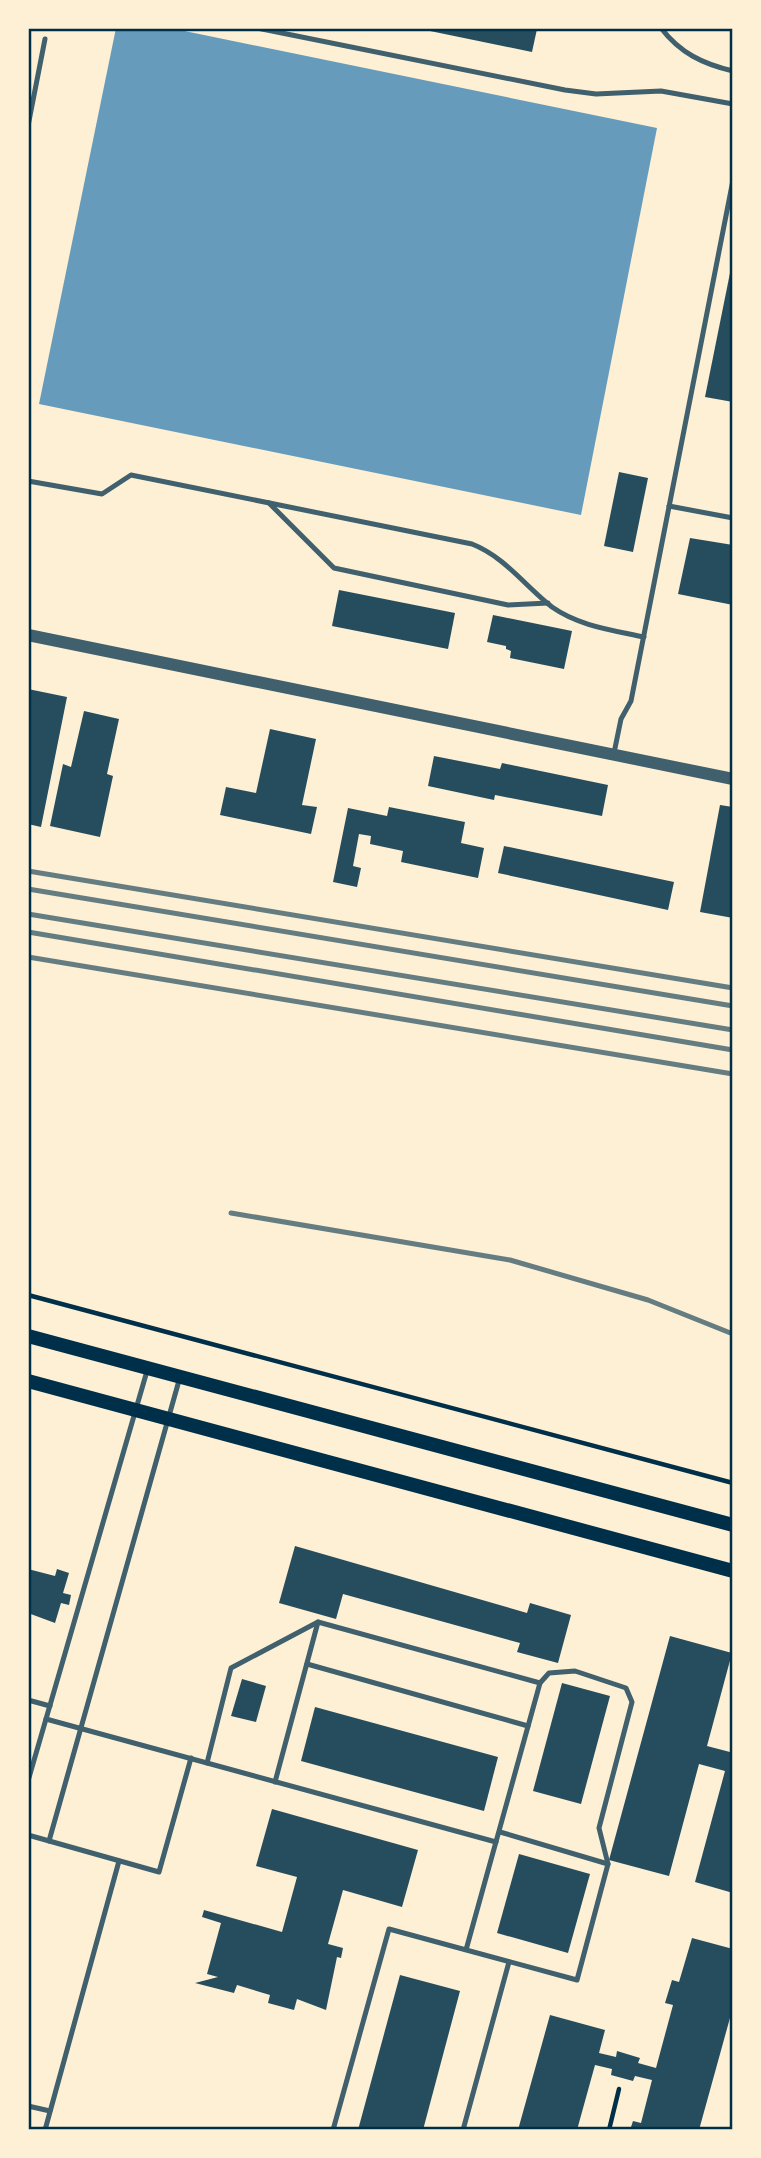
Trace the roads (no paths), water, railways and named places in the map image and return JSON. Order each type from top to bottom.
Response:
[{"type":"main road","points":[[28,1336],[733,1525]]},
{"type":"main road","points":[[28,1381],[733,1571]]},
{"type":"street","points":[[28,635],[733,779]]},
{"type":"lane","points":[[257,28],[565,90],[596,94],[661,91],[733,104]]},
{"type":"lane","points":[[662,28],[683,52],[711,66],[733,71]]},
{"type":"lane","points":[[28,126],[46,39]]},
{"type":"lane","points":[[613,756],[621,719],[631,701],[733,180]]},
{"type":"lane","points":[[28,481],[102,494],[131,475],[472,544],[488,550],[503,561],[548,603],[578,622],[644,637]]},
{"type":"lane","points":[[269,503],[334,568],[508,605],[548,603]]},
{"type":"lane","points":[[669,506],[733,518]]},
{"type":"lane","points":[[28,1782],[148,1368]]},
{"type":"lane","points":[[49,1841],[180,1377]]},
{"type":"lane","points":[[275,1782],[318,1622]]},
{"type":"lane","points":[[207,1763],[231,1668],[318,1622],[540,1684]]},
{"type":"lane","points":[[307,1664],[528,1726]]},
{"type":"lane","points":[[333,2130],[389,1929],[509,1962],[577,1980],[608,1864],[599,1828],[632,1702],[631,1694],[607,1679],[575,1671],[549,1673],[540,1684],[466,1950]]},
{"type":"lane","points":[[28,1700],[50,1706]]},
{"type":"lane","points":[[46,1718],[496,1842]]},
{"type":"lane","points":[[28,1835],[159,1872],[191,1758]]},
{"type":"lane","points":[[500,1832],[608,1864]]},
{"type":"lane","points":[[45,2130],[119,1861]]},
{"type":"lane","points":[[463,2130],[509,1962]]},
{"type":"lane","points":[[28,2106],[50,2112]]},
{"type":"water","points":[[116,28],[170,28],[657,128],[581,515],[39,404]]},
{"type":"railway","points":[[28,871],[733,988]]},
{"type":"railway","points":[[28,889],[733,1006]]},
{"type":"railway","points":[[28,914],[733,1030]]},
{"type":"railway","points":[[28,932],[733,1050]]},
{"type":"railway","points":[[28,957],[733,1074]]},
{"type":"railway","points":[[231,1213],[510,1260],[648,1300],[733,1334]]}]
